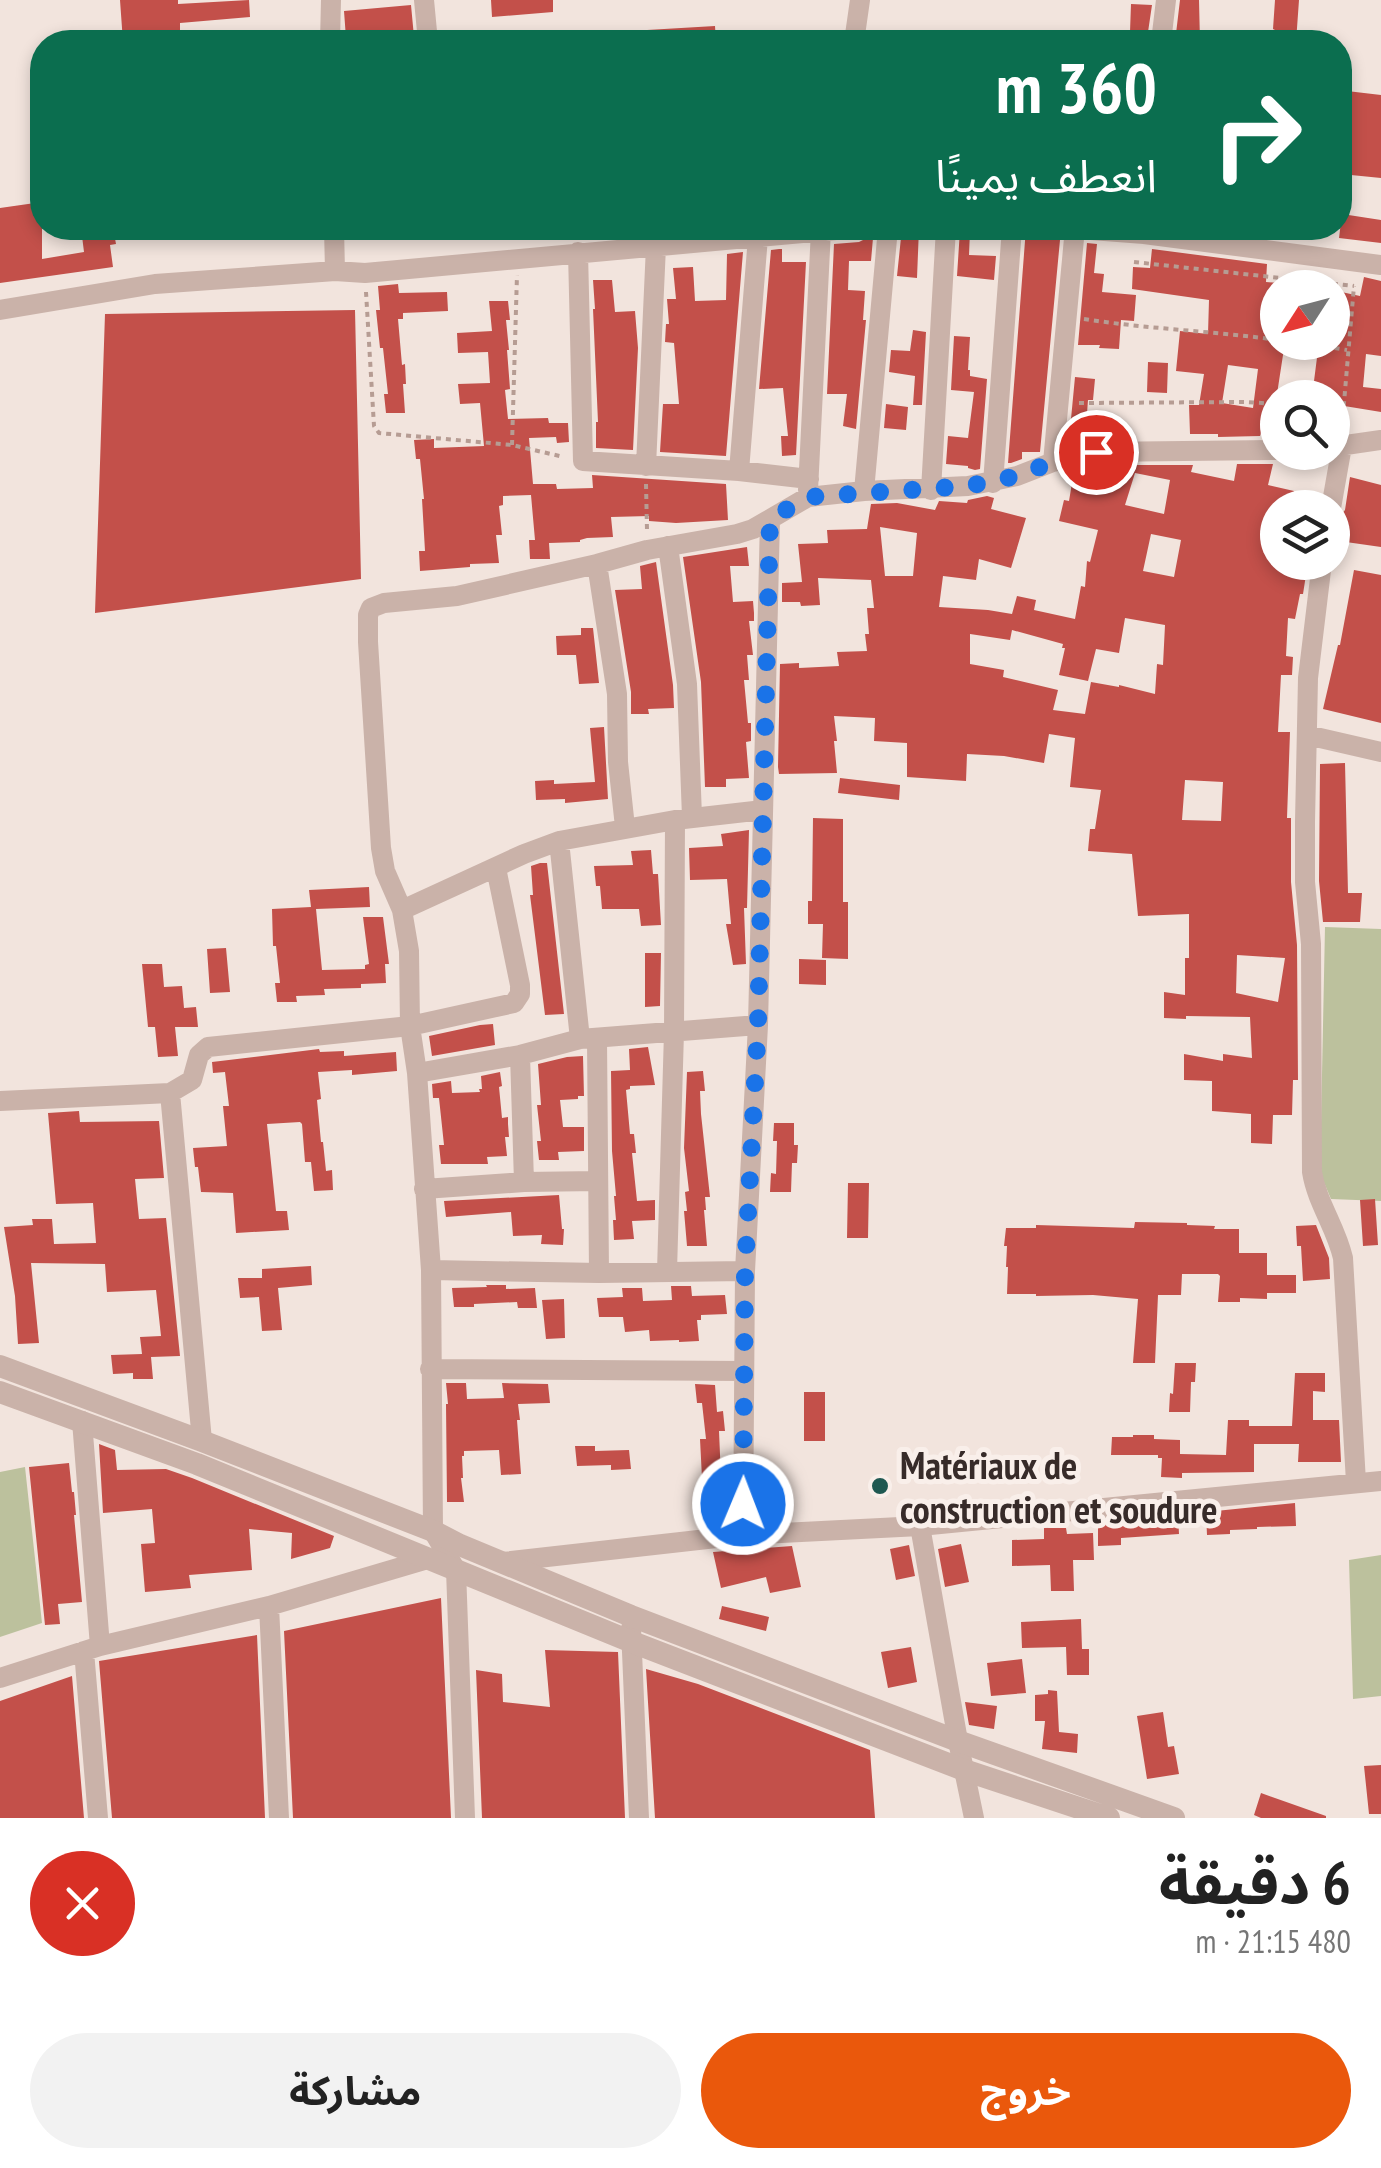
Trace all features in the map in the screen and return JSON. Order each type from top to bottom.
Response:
[{"type":"street","points":[[330,30],[331,0]]},
{"type":"street","points":[[424,0],[427,30]]},
{"type":"street","points":[[856,30],[860,0]]},
{"type":"street","points":[[1162,30],[1166,0]]},
{"type":"street","points":[[334,240],[335,271]]},
{"type":"street","points":[[0,310],[155,284],[335,271],[365,273],[724,240]]},
{"type":"street","points":[[739,471],[758,240]]},
{"type":"street","points":[[466,1818],[456,1570],[432,1532],[431,1270],[410,1026],[409,950],[402,910],[384,872],[381,848],[368,611],[384,603],[457,596],[658,548],[736,534],[770,519],[808,488],[833,240]]},
{"type":"street","points":[[864,492],[887,240]]},
{"type":"street","points":[[932,490],[945,240]]},
{"type":"street","points":[[993,482],[1011,240]]},
{"type":"street","points":[[1053,462],[1074,240]]},
{"type":"street","points":[[1208,240],[1381,265]]},
{"type":"street","points":[[646,466],[656,246]]},
{"type":"street","points":[[578,252],[583,461],[739,471],[808,488],[864,492],[932,490],[993,482],[1096,452],[1260,450]]},
{"type":"street","points":[[1350,444],[1381,440]]},
{"type":"street","points":[[742,1535],[745,1271],[758,1025],[770,519]]},
{"type":"street","points":[[658,548],[688,698],[668,1272]]},
{"type":"street","points":[[597,564],[618,694],[618,762],[625,827]]},
{"type":"street","points":[[1320,580],[1308,678],[1305,882],[1311,944],[1312,1172],[1318,1200],[1334,1229],[1343,1258],[1356,1482]]},
{"type":"street","points":[[1307,735],[1381,752]]},
{"type":"street","points":[[402,910],[559,840],[683,818],[763,810]]},
{"type":"street","points":[[559,840],[588,1039],[600,1273]]},
{"type":"street","points":[[0,1102],[170,1093],[192,1080],[199,1055],[208,1047],[410,1026],[508,1005],[520,994],[496,868]]},
{"type":"street","points":[[416,1073],[520,1056],[588,1039],[758,1025]]},
{"type":"street","points":[[520,1056],[524,1182]]},
{"type":"street","points":[[170,1093],[202,1442]]},
{"type":"street","points":[[424,1189],[598,1181]]},
{"type":"street","points":[[431,1270],[745,1271]]},
{"type":"street","points":[[1,1362],[432,1532],[631,1616],[958,1741],[1174,1818]]},
{"type":"street","points":[[430,1369],[744,1372]]},
{"type":"street","points":[[0,1392],[197,1464],[632,1642],[964,1770],[1109,1818]]},
{"type":"street","points":[[82,1422],[98,1818]]},
{"type":"street","points":[[503,1562],[742,1535],[920,1526],[1381,1481]]},
{"type":"street","points":[[920,1526],[974,1818]]},
{"type":"street","points":[[0,1678],[92,1648],[269,1606],[428,1559]]},
{"type":"street","points":[[269,1606],[278,1818]]},
{"type":"street","points":[[631,1616],[639,1818]]},
{"type":"path","points":[[512,446],[518,258]]},
{"type":"path","points":[[1350,323],[1358,261]]},
{"type":"path","points":[[1134,262],[1354,286]]},
{"type":"path","points":[[365,273],[379,434],[512,446],[583,461]]},
{"type":"path","points":[[1067,316],[1260,337]]},
{"type":"path","points":[[1059,402],[1260,403]]},
{"type":"path","points":[[646,466],[658,548]]},
{"type":"green space","points":[[1325,927],[1381,929],[1381,1201],[1331,1199],[1320,1173]]},
{"type":"green space","points":[[25,1467],[42,1623],[0,1637],[0,1472]]},
{"type":"green space","points":[[1381,1555],[1381,1696],[1353,1699],[1349,1560]]},
{"type":"building","points":[[120,0],[178,0],[178,4],[249,0],[250,17],[180,23],[180,30],[122,30]]},
{"type":"building","points":[[491,0],[553,0],[553,12],[492,17]]},
{"type":"building","points":[[1180,0],[1199,0],[1200,30],[1176,30]]},
{"type":"building","points":[[1275,0],[1299,0],[1297,30],[1273,29]]},
{"type":"building","points":[[1131,4],[1152,5],[1148,30],[1130,30]]},
{"type":"building","points":[[411,5],[413,30],[345,30],[344,11]]},
{"type":"building","points":[[715,26],[715,30],[647,30]]},
{"type":"building","points":[[1352,92],[1381,95],[1381,178],[1352,175]]},
{"type":"building","points":[[30,204],[30,240],[42,240],[42,259],[84,252],[82,240],[115,240],[116,244],[110,245],[113,267],[0,283],[0,208]]},
{"type":"building","points":[[1352,216],[1381,220],[1381,243],[1352,240]]},
{"type":"building","points":[[873,240],[871,261],[849,261],[848,290],[865,291],[856,429],[843,426],[847,394],[827,394],[834,244]]},
{"type":"building","points":[[901,240],[919,240],[917,278],[897,276]]},
{"type":"building","points":[[959,240],[970,240],[969,255],[996,256],[994,280],[957,276]]},
{"type":"building","points":[[1025,240],[1060,240],[1040,452],[1022,452],[1022,459],[1008,463]]},
{"type":"building","points":[[1087,243],[1097,244],[1094,273],[1104,274],[1102,292],[1136,295],[1134,321],[1121,320],[1119,349],[1078,345]]},
{"type":"building","points":[[782,249],[782,262],[806,262],[796,455],[782,456],[781,436],[788,436],[783,388],[759,389],[771,250]]},
{"type":"building","points":[[1152,249],[1267,264],[1267,270],[1260,270],[1260,360],[1282,360],[1279,380],[1260,380],[1260,436],[1190,434],[1189,405],[1199,405],[1204,374],[1176,371],[1180,331],[1208,334],[1209,300],[1132,289],[1133,267],[1150,268]],"holes":[[[1228,365],[1258,369],[1253,408],[1222,403]]]},
{"type":"building","points":[[743,252],[726,456],[660,452],[663,404],[679,404],[674,343],[665,342],[669,324],[667,299],[676,299],[673,268],[693,267],[695,301],[726,300],[727,254]]},
{"type":"building","points":[[1364,277],[1381,281],[1381,356],[1366,354],[1363,387],[1381,389],[1381,412],[1350,407],[1350,380],[1314,380],[1317,360],[1350,360],[1350,294],[1360,296]]},
{"type":"building","points":[[593,280],[612,280],[615,312],[635,311],[638,348],[633,450],[596,448]]},
{"type":"building","points":[[398,284],[399,293],[447,292],[448,311],[403,313],[403,319],[398,319],[402,365],[405,364],[405,413],[386,413],[384,394],[388,394],[376,310],[380,310],[378,286]]},
{"type":"building","points":[[489,301],[508,301],[508,419],[548,418],[549,423],[568,423],[569,442],[557,443],[556,437],[529,438],[533,484],[556,484],[557,489],[593,488],[592,475],[726,484],[728,520],[676,523],[649,521],[649,516],[611,517],[613,537],[549,543],[550,559],[530,559],[529,540],[535,540],[531,495],[503,496],[503,505],[499,506],[502,535],[496,535],[499,563],[420,571],[419,551],[425,551],[424,499],[414,440],[434,439],[434,448],[484,446],[480,403],[460,404],[458,384],[490,383],[488,352],[458,353],[457,333],[492,331]]},
{"type":"building","points":[[355,310],[361,579],[95,613],[105,314]]},
{"type":"building","points":[[913,330],[926,332],[922,405],[913,405],[915,376],[889,372],[891,350],[910,351]]},
{"type":"building","points":[[954,336],[970,337],[970,376],[987,379],[980,469],[975,470],[946,464],[948,436],[968,438],[974,392],[951,390]]},
{"type":"building","points":[[1148,362],[1168,363],[1167,393],[1147,392]]},
{"type":"building","points":[[1075,377],[1095,379],[1082,441],[1069,440]]},
{"type":"building","points":[[886,404],[908,407],[906,430],[884,428]]},
{"type":"building","points":[[1237,464],[1260,464],[1260,470],[1272,470],[1268,485],[1290,490],[1260,490],[1260,580],[1305,580],[1295,619],[1288,618],[1286,656],[1293,657],[1292,675],[1281,675],[1278,732],[1290,732],[1287,818],[1291,818],[1291,882],[1297,945],[1298,1080],[1293,1080],[1292,1115],[1273,1115],[1272,1144],[1251,1143],[1251,1114],[1212,1111],[1212,1081],[1184,1080],[1184,1054],[1223,1061],[1223,1054],[1252,1058],[1250,1017],[1164,1018],[1164,992],[1185,995],[1189,914],[1138,916],[1132,854],[1088,851],[1101,790],[1070,787],[1075,738],[1049,734],[1044,763],[967,754],[966,781],[907,777],[907,743],[874,741],[875,718],[834,716],[837,773],[779,774],[778,767],[780,664],[799,663],[799,668],[839,666],[837,652],[867,651],[867,608],[874,608],[871,580],[818,578],[820,605],[782,602],[782,583],[802,582],[798,544],[828,543],[827,530],[867,529],[871,504],[897,503],[935,510],[939,501],[967,503],[987,496],[994,498],[991,509],[1026,518],[1011,568],[979,559],[976,580],[943,576],[939,607],[1012,614],[1017,596],[1036,600],[1034,610],[1075,619],[1098,530],[1059,521],[1064,500],[1069,501],[1074,471],[1098,466],[1131,472],[1133,465],[1193,465],[1191,472],[1234,481]],"holes":[[[1135,473],[1170,480],[1164,514],[1125,505]],[[880,527],[917,533],[913,576],[885,576]],[[1151,534],[1181,540],[1174,577],[1143,571]],[[1125,618],[1165,625],[1163,665],[1157,664],[1155,694],[1091,682],[1085,714],[1053,710],[1058,690],[1003,677],[1004,670],[970,664],[970,634],[1010,640],[1012,630],[1063,644],[1059,675],[1088,681],[1096,649],[1119,653]],[[1185,780],[1223,782],[1221,821],[1182,820]],[[1237,955],[1285,958],[1278,1002],[1236,993]]]},
{"type":"building","points":[[1350,477],[1381,485],[1381,547],[1350,543]]},
{"type":"building","points":[[747,547],[749,566],[730,566],[733,602],[753,601],[754,621],[749,621],[753,655],[747,655],[749,680],[744,680],[751,723],[751,741],[746,742],[749,778],[726,779],[726,787],[705,787],[701,682],[683,557]]},
{"type":"building","points":[[656,562],[674,708],[631,714],[615,590],[642,589],[640,566]]},
{"type":"building","points":[[1354,570],[1381,575],[1381,723],[1323,709]]},
{"type":"building","points":[[581,628],[593,628],[599,683],[579,684],[576,655],[557,655],[556,636],[581,635]]},
{"type":"building","points":[[604,727],[608,799],[565,803],[565,799],[536,800],[535,781],[595,782],[590,728]]},
{"type":"building","points":[[1345,763],[1348,893],[1362,893],[1360,922],[1323,922],[1319,881],[1320,764]]},
{"type":"building","points":[[840,778],[900,785],[899,800],[838,793]]},
{"type":"building","points":[[813,818],[843,819],[848,959],[822,958],[823,924],[808,924]]},
{"type":"building","points":[[749,830],[744,908],[746,964],[733,965],[726,924],[731,924],[727,879],[690,880],[689,848],[723,846],[721,834]]},
{"type":"building","points":[[651,850],[653,874],[658,874],[661,925],[641,926],[639,909],[602,909],[594,866],[633,865],[631,851]]},
{"type":"building","points":[[547,863],[564,1014],[545,1015],[530,895],[531,866]]},
{"type":"building","points":[[369,887],[370,907],[316,909],[322,970],[365,969],[369,964],[363,917],[383,917],[389,964],[385,964],[386,983],[324,989],[325,995],[296,996],[297,1002],[277,1002],[275,983],[280,983],[272,909],[311,907],[309,890]]},
{"type":"building","points":[[226,948],[230,992],[210,993],[207,949]]},
{"type":"building","points":[[645,953],[661,953],[660,1006],[645,1007]]},
{"type":"building","points":[[799,959],[826,960],[826,985],[799,984]]},
{"type":"building","points":[[142,964],[162,964],[164,987],[182,986],[184,1008],[196,1007],[198,1027],[175,1027],[178,1056],[158,1057],[155,1027],[148,1027]]},
{"type":"building","points":[[493,1024],[495,1045],[432,1056],[429,1036]]},
{"type":"building","points":[[648,1047],[655,1085],[630,1086],[626,1090],[636,1153],[632,1153],[637,1201],[655,1200],[655,1220],[632,1221],[634,1239],[614,1240],[611,1071],[630,1070],[629,1049]]},
{"type":"building","points":[[319,1049],[344,1051],[344,1056],[396,1052],[397,1071],[352,1075],[352,1070],[318,1072],[321,1142],[326,1171],[332,1170],[333,1190],[314,1191],[311,1162],[305,1162],[300,1122],[267,1124],[276,1211],[287,1211],[289,1230],[236,1233],[233,1193],[201,1192],[195,1167],[193,1148],[227,1146],[223,1106],[229,1106],[225,1072],[213,1073],[212,1062]]},
{"type":"building","points":[[583,1056],[584,1096],[560,1100],[563,1127],[584,1127],[584,1151],[558,1152],[559,1160],[539,1160],[538,1064]]},
{"type":"building","points":[[703,1071],[701,1114],[710,1197],[705,1197],[704,1210],[707,1246],[687,1246],[687,1072]]},
{"type":"building","points":[[500,1072],[502,1118],[508,1117],[507,1156],[487,1157],[488,1164],[441,1164],[439,1145],[444,1145],[439,1098],[433,1098],[432,1084],[451,1081],[452,1093],[480,1092],[481,1076]]},
{"type":"building","points":[[79,1111],[80,1122],[159,1121],[164,1178],[135,1179],[139,1219],[166,1218],[180,1356],[151,1357],[153,1379],[133,1379],[133,1373],[113,1374],[111,1355],[142,1354],[140,1337],[161,1336],[156,1290],[107,1292],[105,1264],[31,1263],[39,1343],[18,1344],[4,1227],[33,1225],[32,1219],[52,1219],[54,1244],[96,1243],[93,1203],[56,1204],[48,1113]]},
{"type":"building","points":[[774,1123],[794,1123],[794,1145],[798,1145],[797,1163],[792,1163],[791,1192],[770,1192],[771,1173],[776,1174]]},
{"type":"building","points":[[848,1183],[869,1183],[868,1238],[847,1238]]},
{"type":"building","points":[[559,1195],[563,1245],[541,1244],[542,1235],[513,1236],[511,1212],[446,1217],[444,1201]]},
{"type":"building","points":[[1375,1199],[1378,1245],[1363,1246],[1360,1200]]},
{"type":"building","points":[[1135,1222],[1239,1229],[1239,1253],[1267,1253],[1267,1275],[1296,1275],[1296,1293],[1267,1293],[1267,1299],[1218,1302],[1218,1274],[1182,1274],[1181,1295],[1158,1295],[1155,1363],[1133,1363],[1138,1299],[1007,1294],[1006,1228],[1134,1228]]},
{"type":"building","points":[[1316,1225],[1329,1258],[1330,1279],[1303,1281],[1296,1226]]},
{"type":"building","points":[[311,1266],[312,1285],[278,1288],[282,1330],[262,1331],[259,1297],[240,1298],[238,1278],[262,1278],[262,1269]]},
{"type":"building","points":[[671,1286],[691,1286],[692,1296],[725,1295],[727,1314],[701,1315],[701,1320],[697,1320],[699,1341],[679,1342],[650,1341],[649,1330],[625,1332],[623,1317],[599,1317],[597,1298],[623,1297],[622,1288],[642,1288],[643,1301],[672,1300]]},
{"type":"building","points":[[452,1288],[535,1288],[537,1308],[518,1308],[517,1302],[454,1307]]},
{"type":"building","points":[[564,1299],[565,1338],[546,1339],[542,1300]]},
{"type":"building","points":[[1175,1363],[1196,1363],[1190,1412],[1169,1412]]},
{"type":"building","points":[[1295,1373],[1325,1373],[1325,1392],[1313,1391],[1313,1420],[1339,1420],[1341,1462],[1298,1462],[1299,1444],[1254,1444],[1254,1472],[1182,1473],[1182,1478],[1161,1477],[1162,1458],[1158,1455],[1111,1455],[1112,1437],[1154,1435],[1154,1439],[1180,1440],[1180,1454],[1226,1455],[1228,1420],[1249,1420],[1249,1426],[1292,1426]]},
{"type":"building","points":[[446,1383],[466,1383],[467,1399],[504,1398],[502,1383],[548,1384],[550,1403],[518,1404],[521,1474],[501,1475],[499,1450],[464,1451],[464,1502],[447,1502]]},
{"type":"building","points":[[695,1384],[715,1385],[717,1412],[723,1411],[725,1431],[719,1431],[721,1478],[702,1478],[700,1439],[706,1439],[702,1403],[697,1403]]},
{"type":"building","points":[[804,1392],[825,1392],[825,1441],[804,1441]]},
{"type":"building","points":[[99,1444],[115,1450],[117,1470],[166,1469],[192,1478],[334,1536],[330,1548],[291,1559],[292,1533],[249,1529],[252,1570],[189,1575],[191,1588],[145,1592],[141,1544],[155,1543],[152,1509],[103,1513]]},
{"type":"building","points":[[575,1446],[595,1446],[595,1451],[629,1450],[631,1469],[577,1466]]},
{"type":"building","points":[[69,1463],[82,1602],[58,1604],[60,1624],[45,1625],[29,1467]]},
{"type":"building","points":[[1295,1503],[1296,1526],[1207,1535],[1206,1512]]},
{"type":"building","points":[[1178,1515],[1179,1534],[1121,1538],[1121,1545],[1098,1546],[1098,1522]]},
{"type":"building","points":[[1044,1528],[1066,1528],[1067,1534],[1093,1533],[1094,1560],[1073,1560],[1074,1591],[1051,1591],[1050,1565],[1012,1566],[1012,1540],[1044,1539]]},
{"type":"building","points":[[961,1544],[969,1582],[945,1587],[938,1549]]},
{"type":"building","points":[[909,1545],[915,1576],[896,1580],[890,1549]]},
{"type":"building","points":[[792,1546],[801,1587],[770,1593],[766,1577],[721,1588],[713,1552]]},
{"type":"building","points":[[441,1598],[451,1818],[293,1818],[284,1631]]},
{"type":"building","points":[[722,1606],[769,1617],[766,1631],[719,1619]]},
{"type":"building","points":[[1081,1619],[1082,1649],[1089,1649],[1089,1675],[1067,1675],[1066,1647],[1022,1648],[1021,1622]]},
{"type":"building","points":[[257,1635],[265,1818],[112,1818],[99,1661]]},
{"type":"building","points":[[911,1647],[917,1682],[888,1688],[881,1652]]},
{"type":"building","points":[[545,1650],[618,1652],[625,1818],[482,1818],[476,1670],[502,1674],[503,1702],[550,1707]]},
{"type":"building","points":[[1022,1659],[1026,1693],[991,1696],[987,1663]]},
{"type":"building","points":[[646,1669],[698,1684],[870,1750],[875,1818],[655,1818]]},
{"type":"building","points":[[72,1676],[84,1818],[0,1818],[0,1701]]},
{"type":"building","points":[[1048,1690],[1057,1691],[1059,1732],[1078,1734],[1077,1753],[1042,1749],[1045,1721],[1035,1721],[1035,1695],[1048,1694]]},
{"type":"building","points":[[965,1702],[997,1706],[994,1729],[969,1725]]},
{"type":"building","points":[[1163,1712],[1168,1747],[1174,1746],[1179,1774],[1147,1779],[1137,1716]]},
{"type":"building","points":[[1381,1765],[1381,1814],[1369,1814],[1364,1766]]},
{"type":"building","points":[[1261,1793],[1326,1818],[1261,1818],[1254,1815]]},
{"type":"place","name":"Matériaux de construction et soudure","points":[[880,1486]]},
{"type":"route","points":[[743,1504],[745,1271],[758,1025],[770,519],[808,497],[968,486],[1096,452]]}]
